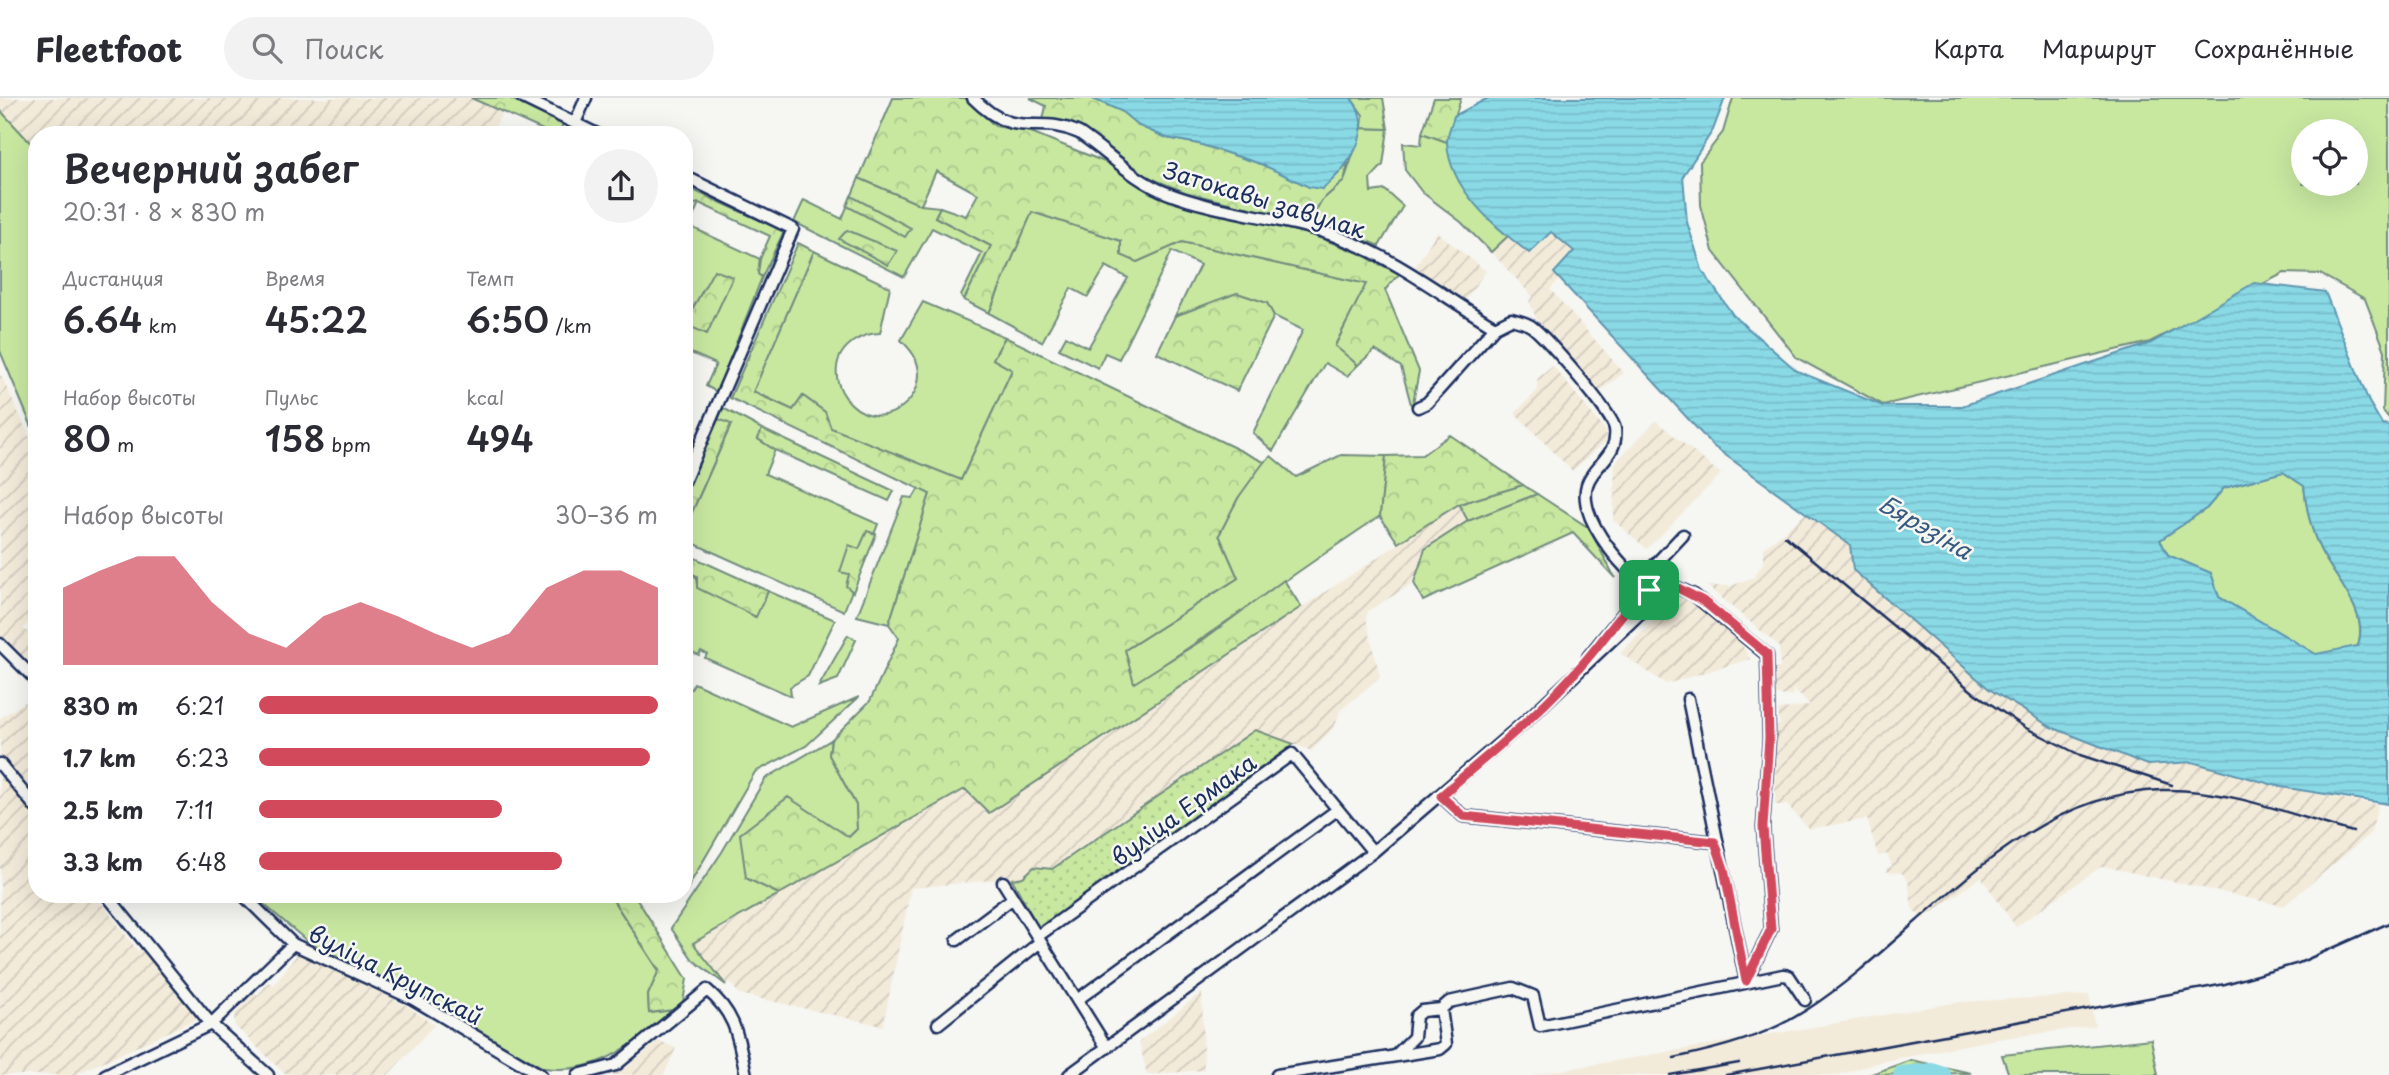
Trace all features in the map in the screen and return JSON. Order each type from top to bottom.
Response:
[{"type":"street","points":[[523,98],[581,126]]},
{"type":"street","points":[[575,123],[586,98]]},
{"type":"street","name":"Затокавы завулак","points":[[973,98],[991,115],[1008,123],[1067,129],[1079,133],[1140,180],[1168,193],[1311,229],[1354,243],[1407,270],[1449,301],[1495,327]]},
{"type":"street","points":[[693,180],[793,229],[693,461]]},
{"type":"street","points":[[1418,407],[1427,403],[1495,327],[1511,319],[1529,325],[1615,426],[1613,446],[1608,458],[1592,474],[1585,487],[1584,498],[1593,522],[1617,559],[1652,592]]},
{"type":"street","points":[[1069,1075],[1373,852],[1441,796],[1528,719],[1581,666],[1649,605],[1652,592],[1651,568],[1683,535]]},
{"type":"street","points":[[1652,592],[1678,588],[1687,591],[1767,654],[1769,738],[1763,827],[1771,929],[1746,981]]},
{"type":"street","points":[[0,644],[28,672]]},
{"type":"street","points":[[1688,699],[1715,842],[1724,869],[1746,981]]},
{"type":"street","name":"вуліца Ермака","points":[[938,1024],[1039,940],[1292,754],[1373,852]]},
{"type":"street","points":[[0,764],[28,798]]},
{"type":"street","points":[[1441,796],[1463,816],[1715,842]]},
{"type":"street","points":[[1077,1000],[1337,810]]},
{"type":"street","points":[[1003,883],[1107,1048]]},
{"type":"street","points":[[957,940],[1013,898]]},
{"type":"street","points":[[113,903],[211,1024],[268,1075]]},
{"type":"street","name":"вуліца Крупскай","points":[[251,903],[293,944],[413,999],[541,1075]]},
{"type":"street","points":[[105,1075],[211,1024],[293,944]]},
{"type":"street","points":[[1396,1055],[1414,1037],[1416,1016],[1422,1012],[1441,1009],[1449,1002],[1513,988],[1533,996],[1540,1026],[1746,981],[1789,976],[1805,1000]]},
{"type":"street","points":[[578,1075],[616,1065],[707,990],[725,1005],[736,1027],[746,1075]]},
{"type":"street","points":[[1277,1075],[1440,1049],[1446,1044],[1441,1009]]},
{"type":"shaded area","points":[[0,98],[470,98],[502,113],[496,126],[28,126],[28,140],[0,110]]},
{"type":"shaded area","points":[[1437,232],[1486,271],[1463,303],[1415,267]]},
{"type":"shaded area","points":[[1552,232],[1574,252],[1555,273],[1560,279],[1550,289],[1624,373],[1599,392],[1536,318],[1529,301],[1533,297],[1491,252],[1508,236],[1529,253]]},
{"type":"shaded area","points":[[1553,366],[1606,431],[1606,441],[1572,471],[1515,413],[1538,390],[1537,379]]},
{"type":"shaded area","points":[[0,373],[28,434],[28,623],[23,628],[28,633],[28,661],[25,664],[0,636]]},
{"type":"shaded area","points":[[1656,421],[1721,474],[1647,549],[1613,520],[1615,463]]},
{"type":"shaded area","points":[[1459,504],[1468,521],[1425,549],[1414,583],[1368,611],[1366,619],[1380,677],[1340,711],[1335,726],[1312,751],[1255,730],[1052,870],[1034,867],[1023,877],[911,888],[883,1026],[739,994],[730,982],[726,985],[693,943],[965,789],[989,813]]},
{"type":"shaded area","points":[[1806,513],[1850,545],[1853,570],[1966,670],[2020,707],[2148,765],[2192,762],[2281,787],[2378,805],[2371,833],[2284,906],[2102,866],[2016,927],[1981,877],[1923,919],[1912,908],[1908,881],[1902,873],[1887,872],[1886,869],[1892,866],[1887,854],[1878,856],[1867,819],[1809,829],[1787,805],[1775,805],[1776,725],[1780,725],[1778,710],[1810,705],[1793,689],[1792,696],[1775,695],[1776,668],[1780,668],[1779,646],[1707,586],[1731,586],[1754,577],[1764,562],[1764,548]]},
{"type":"shaded area","points":[[1678,598],[1691,598],[1734,631],[1750,659],[1666,684],[1620,653]]},
{"type":"shaded area","points":[[28,700],[28,903],[101,903],[138,951],[143,947],[199,1018],[74,1075],[0,1075],[0,718]]},
{"type":"shaded area","points":[[299,952],[409,1007],[434,1025],[388,1075],[290,1075],[283,1072],[235,1026],[234,1015],[254,992],[258,995],[269,982],[274,985]]},
{"type":"shaded area","points":[[1202,992],[1204,1070],[1147,1075],[1139,1042]]},
{"type":"shaded area","points":[[2089,995],[2095,1026],[1997,1039],[1880,1062],[1838,1075],[1533,1075],[1959,1002]]},
{"type":"shaded area","points":[[658,1041],[676,1048],[664,1075],[600,1075],[627,1067]]},
{"type":"green space","points":[[471,98],[509,98],[562,124],[534,126]]},
{"type":"green space","points":[[893,98],[965,98],[995,126],[1031,132],[1112,165],[1151,193],[1312,235],[1359,253],[1399,274],[1385,290],[1419,371],[1412,408],[1401,367],[1375,350],[1358,365],[1335,346],[1366,284],[1182,242],[1137,262],[1121,255],[1121,241],[1032,212],[989,313],[964,300],[991,246],[935,217],[940,207],[966,216],[978,194],[936,171],[921,205],[859,178]]},
{"type":"green space","points":[[1030,98],[1091,98],[1121,111],[1139,126],[1167,138],[1199,144],[1261,164],[1322,189],[1348,164],[1344,181],[1321,201],[1309,223],[1185,192],[1148,177],[1080,126],[1043,120],[1046,106]]},
{"type":"green space","points":[[1351,98],[1383,98],[1388,129],[1362,128],[1363,115]]},
{"type":"green space","points":[[1434,98],[1461,98],[1447,142],[1422,133]]},
{"type":"green space","points":[[1733,98],[2389,98],[2389,418],[2383,411],[2385,351],[2365,299],[2320,274],[2284,273],[2150,342],[1883,405],[1797,358],[1713,251],[1701,205],[1700,162],[1723,132]]},
{"type":"green space","points":[[0,110],[28,140],[28,418],[0,351]]},
{"type":"green space","points":[[1362,128],[1388,129],[1383,165],[1370,179],[1371,192],[1385,190],[1403,206],[1379,246],[1341,230],[1309,223],[1321,201],[1344,181]]},
{"type":"green space","points":[[1422,133],[1447,142],[1456,168],[1470,194],[1487,217],[1508,236],[1491,252],[1461,222],[1422,192],[1405,170],[1403,143],[1421,145]]},
{"type":"green space","points":[[859,178],[921,205],[940,207],[935,217],[991,246],[964,300],[961,296],[982,253],[932,228],[904,277],[794,222],[804,200],[842,219]]},
{"type":"green space","points":[[693,190],[784,231],[762,277],[758,274],[760,259],[770,236],[699,203],[693,204]]},
{"type":"green space","points":[[851,196],[911,228],[905,237],[847,206]]},
{"type":"green space","points":[[699,203],[693,217],[693,204]]},
{"type":"green space","points":[[1032,212],[1122,241],[1137,262],[1182,242],[1367,284],[1335,345],[1358,365],[1347,376],[1325,363],[1273,451],[1253,433],[1303,330],[1274,316],[1267,303],[1237,293],[1175,316],[1200,265],[1172,251],[1119,359],[1105,353],[1098,368],[1059,349],[1066,336],[1088,348],[1128,278],[1106,266],[1088,297],[1071,288],[1042,342],[989,313]]},
{"type":"green space","points":[[693,228],[760,259],[758,274],[762,277],[717,392],[706,386],[716,364],[693,354]]},
{"type":"green space","points":[[847,230],[897,251],[888,265],[839,239]]},
{"type":"green space","points":[[798,243],[814,251],[753,392],[793,410],[803,396],[825,412],[831,428],[961,480],[1012,370],[993,359],[1005,337],[1264,462],[1238,498],[1219,535],[1238,578],[1125,650],[1134,683],[1204,639],[1284,580],[1301,607],[989,813],[965,789],[779,894],[746,878],[740,834],[788,797],[849,837],[857,829],[856,805],[829,755],[831,740],[870,701],[899,638],[889,624],[930,494],[730,398]]},
{"type":"green space","points":[[814,251],[890,287],[880,333],[854,341],[841,354],[837,369],[839,384],[846,398],[857,409],[871,415],[887,414],[903,406],[917,387],[917,363],[901,340],[923,302],[1005,337],[993,359],[1012,370],[961,480],[830,428],[825,412],[803,396],[793,410],[753,391]]},
{"type":"green space","points":[[714,270],[733,277],[707,334],[693,328],[693,308]]},
{"type":"green space","points":[[1237,293],[1267,303],[1274,316],[1237,391],[1157,353],[1175,316]]},
{"type":"green space","points":[[723,408],[762,429],[758,439],[775,450],[765,474],[878,524],[844,611],[693,543],[693,510],[731,425],[718,419]]},
{"type":"green space","points":[[718,419],[731,424],[693,510],[693,473]]},
{"type":"green space","points":[[762,429],[894,491],[889,501],[775,450],[758,439]]},
{"type":"green space","points":[[1450,435],[1523,485],[1459,504],[1398,543],[1380,516],[1386,456],[1422,455]]},
{"type":"green space","points":[[1341,455],[1386,456],[1380,516],[1134,684],[1125,650],[1238,578],[1219,535],[1241,492],[1262,464],[1271,456],[1296,477]]},
{"type":"green space","points":[[2283,472],[2304,486],[2309,518],[2317,541],[2355,608],[2359,620],[2358,646],[2316,655],[2219,597],[2211,573],[2168,555],[2160,540],[2207,508],[2224,488]]},
{"type":"green space","points":[[1523,485],[1537,494],[1468,521],[1459,504]]},
{"type":"green space","points":[[919,488],[930,494],[889,624],[857,616],[904,497],[913,498]]},
{"type":"green space","points":[[1537,494],[1589,528],[1615,578],[1573,533],[1423,601],[1414,583],[1425,549],[1468,521]]},
{"type":"green space","points":[[867,531],[876,534],[853,592],[846,586],[849,574],[840,572],[849,545],[859,549]]},
{"type":"green space","points":[[693,557],[768,591],[756,617],[697,588],[697,576],[693,574]]},
{"type":"green space","points":[[693,575],[755,617],[768,591],[835,620],[808,676],[790,687],[791,696],[705,658],[707,654],[701,651],[699,655],[693,653]]},
{"type":"green space","points":[[848,635],[856,640],[838,679],[819,686]]},
{"type":"green space","points":[[694,683],[791,727],[859,697],[806,746],[755,772],[693,879]]},
{"type":"green space","points":[[1255,730],[1294,744],[1039,929],[1012,879],[1023,877],[1034,867],[1052,869]]},
{"type":"green space","points":[[831,740],[829,755],[856,805],[857,829],[849,837],[746,878],[779,894],[693,943],[726,985],[693,960],[671,928],[688,903],[693,903],[693,895],[765,779]]},
{"type":"green space","points":[[262,903],[615,903],[659,971],[648,995],[649,1013],[673,1010],[640,1038],[597,1063],[563,1069],[544,1068],[375,974],[308,942]]},
{"type":"green space","points":[[615,903],[640,903],[687,979],[683,1002],[673,1010],[649,1013],[648,995],[659,970]]},
{"type":"green space","points":[[2151,1039],[2158,1075],[2009,1075],[2002,1055]]},
{"type":"green space","points":[[1911,1060],[1971,1073],[1869,1075]]},
{"type":"water","points":[[1091,98],[1351,98],[1358,110],[1360,135],[1350,159],[1322,189],[1309,187],[1261,164],[1199,144],[1167,138],[1139,126],[1121,111]]},
{"type":"water","name":"Бярэзіна","points":[[1488,98],[1725,98],[1713,130],[1683,176],[1687,222],[1702,270],[1733,315],[1797,371],[1883,406],[1962,406],[2151,343],[2254,283],[2325,292],[2369,402],[2382,424],[2389,425],[2389,804],[2281,787],[2192,762],[2148,765],[2051,727],[1989,689],[1853,570],[1850,545],[1713,446],[1554,273],[1574,251],[1551,232],[1529,253],[1489,219],[1465,191],[1450,159],[1447,139],[1454,116]],"holes":[[[2283,472],[2304,486],[2309,518],[2317,541],[2355,608],[2360,633],[2358,646],[2316,654],[2219,597],[2211,573],[2168,555],[2160,540],[2207,508],[2224,488]]]},
{"type":"waterway","points":[[1902,1075],[1931,1072],[1942,1075]]},
{"type":"railway","points":[[1785,536],[1973,692],[2026,728],[2080,755],[2172,785]]},
{"type":"railway","points":[[1674,1058],[1743,1040],[1776,1027],[1808,1009],[1849,979],[1972,874],[2015,842],[2061,815],[2109,797],[2162,790],[2210,793],[2259,804],[2353,832]]},
{"type":"railway","points":[[1726,1075],[2225,984],[2299,963],[2389,923]]},
{"type":"railway","points":[[1670,1075],[1739,1063]]},
{"type":"route","points":[[1678,588],[1687,591],[1767,654],[1769,738],[1763,827],[1771,929],[1746,981],[1724,869],[1715,842],[1463,816],[1441,796],[1528,719],[1581,666],[1635,599],[1649,590],[1655,594],[1678,588]]}]
